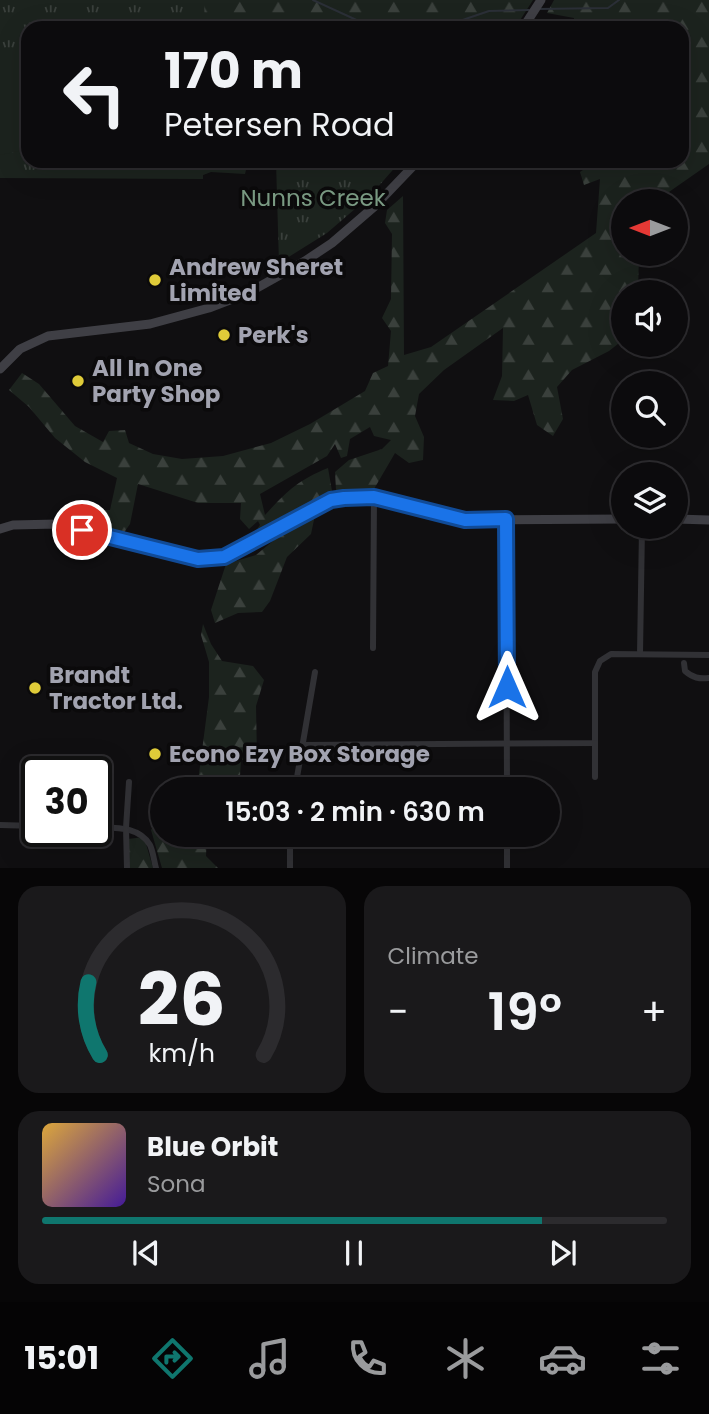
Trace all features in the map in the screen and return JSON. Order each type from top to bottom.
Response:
[{"type":"street","points":[[528,21],[541,0]]},
{"type":"street","points":[[1,366],[20,349],[47,336],[150,324],[209,308],[248,293],[332,243],[375,206],[411,168]]},
{"type":"street","points":[[373,648],[374,497]]},
{"type":"street","points":[[0,529],[13,525],[57,524],[198,559],[224,557],[331,500],[344,498],[374,497],[465,520],[611,519]]},
{"type":"street","points":[[506,519],[507,777]]},
{"type":"street","points":[[688,519],[709,520]]},
{"type":"street","points":[[640,654],[642,539]]},
{"type":"street","points":[[595,777],[595,672],[600,660],[611,654],[709,655]]},
{"type":"street","points":[[684,663],[685,671],[692,677],[709,678]]},
{"type":"street","points":[[297,777],[314,672]]},
{"type":"street","points":[[302,745],[595,743]]},
{"type":"street","points":[[127,868],[129,782]]},
{"type":"street","points":[[0,825],[21,826]]},
{"type":"street","points":[[112,828],[127,828],[143,837],[150,845],[156,868]]},
{"type":"street","points":[[290,847],[290,868]]},
{"type":"street","points":[[507,847],[507,868]]},
{"type":"green space","points":[[0,0],[533,0],[520,21],[72,21]]},
{"type":"green space","points":[[0,0],[204,0],[205,21],[21,21],[21,168],[203,168],[203,179],[0,178]]},
{"type":"green space","points":[[554,0],[709,0],[709,164],[673,189],[611,189],[611,266],[639,266],[638,280],[611,280],[611,349],[572,370],[557,387],[563,419],[553,436],[537,425],[528,395],[514,401],[493,400],[502,376],[503,328],[444,370],[419,394],[415,416],[424,437],[423,460],[409,463],[395,453],[374,489],[336,490],[335,472],[349,460],[382,449],[391,440],[374,436],[370,427],[350,439],[347,456],[341,458],[335,444],[327,456],[260,494],[265,515],[293,487],[328,468],[332,491],[250,539],[260,525],[258,521],[249,529],[240,519],[241,503],[198,503],[138,484],[130,524],[123,534],[69,521],[72,510],[110,510],[117,478],[85,462],[55,438],[29,407],[9,390],[22,373],[39,384],[75,426],[103,442],[109,431],[125,430],[129,443],[153,454],[182,459],[223,456],[271,443],[310,424],[365,391],[373,373],[388,366],[391,331],[382,318],[391,299],[392,234],[385,223],[387,210],[403,196],[404,355],[431,347],[596,233],[600,179],[584,185],[580,172],[586,168],[689,168],[689,21],[574,21],[574,18],[547,13]]},
{"type":"green space","points":[[0,49],[21,49],[21,150],[0,155]]},
{"type":"green space","points":[[152,168],[246,168],[245,174],[211,172],[198,177]]},
{"type":"green space","name":"Nunns Creek","points":[[276,168],[394,168],[370,196],[327,233],[279,263]]},
{"type":"green space","points":[[315,515],[311,534],[287,557],[270,601],[262,612],[238,613],[215,623],[211,610],[226,564],[256,555],[285,531]]},
{"type":"green space","points":[[203,624],[222,661],[253,666],[264,680],[256,706],[257,759],[241,760],[240,776],[245,777],[199,777],[209,697],[209,662],[201,635]]},
{"type":"green space","points":[[144,837],[153,868],[126,868],[128,839]]},
{"type":"green space","points":[[156,847],[206,847],[206,856],[218,868],[162,868]]},
{"type":"waterway","name":"Nunns Creek","points":[[313,0],[359,21]]},
{"type":"waterway","name":"Nunns Creek","points":[[538,9],[608,8],[619,0]]},
{"type":"waterway","name":"Nunns Creek","points":[[460,21],[489,11],[529,10]]},
{"type":"place","name":"Andrew Sheret Limited","points":[[155,280]]},
{"type":"place","name":"Perk's","points":[[224,335]]},
{"type":"place","name":"All In One Party Shop","points":[[78,381]]},
{"type":"place","name":"Brandt Tractor Ltd.","points":[[35,688]]},
{"type":"place","name":"Econo Ezy Box Storage","points":[[155,754]]},
{"type":"route","points":[[82,530],[198,559],[224,557],[331,500],[344,498],[374,497],[465,520],[506,519],[507,687]]}]
